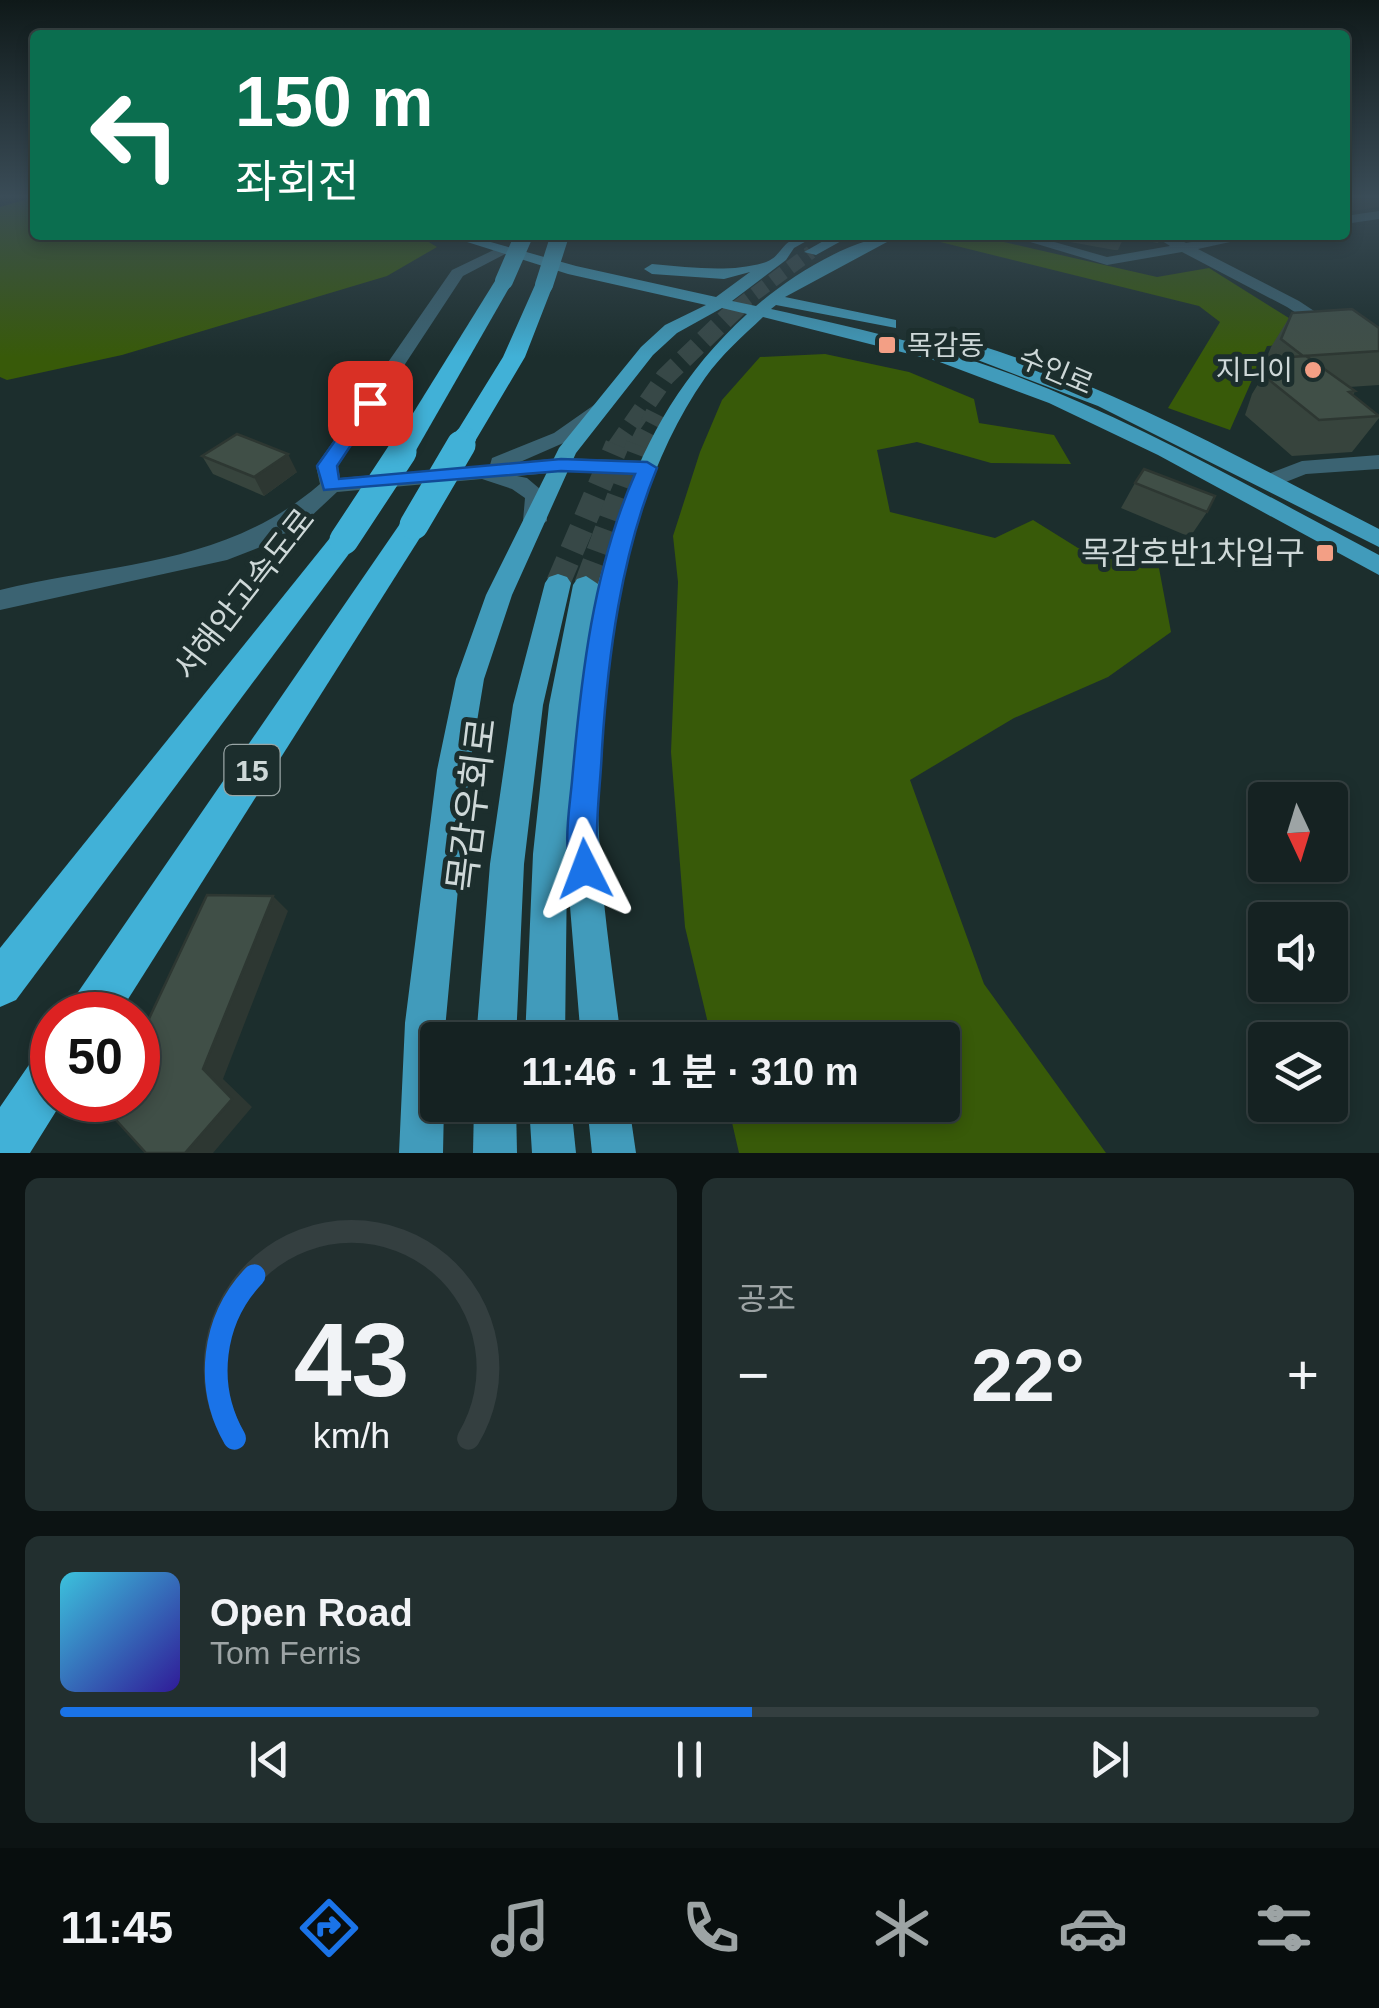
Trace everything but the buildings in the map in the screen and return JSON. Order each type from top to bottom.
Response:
[{"type":"highway","name":"서해안고속도로","points":[[0,984],[344,540],[402,452],[504,281],[518,250]]},
{"type":"highway","name":"15","points":[[106,992],[414,525],[514,357],[555,250]]},
{"type":"highway","points":[[0,1153],[30,1107]]},
{"type":"main road","name":"수인로","points":[[531,250],[598,273],[768,306],[976,368],[1072,407],[1379,566]]},
{"type":"main road","name":"수인로","points":[[550,250],[652,269],[726,296]]},
{"type":"main road","points":[[421,1153],[425,1022],[453,770],[470,679],[499,595],[561,465],[647,352],[672,329],[726,296],[785,250]]},
{"type":"main road","points":[[599,1022],[582,834],[585,765],[608,604],[633,502],[647,468],[698,376],[817,254]]},
{"type":"main road","points":[[817,254],[810,289],[864,317]]},
{"type":"main road","points":[[652,269],[724,274],[773,262]]},
{"type":"main road","points":[[598,273],[670,307],[676,318],[672,329]]},
{"type":"main road","name":"수인로","points":[[768,306],[864,317],[977,350],[1049,378],[1379,539]]},
{"type":"main road","points":[[698,376],[754,337],[774,332],[874,337]]},
{"type":"main road","name":"목감우회로","points":[[497,1022],[507,864],[528,706],[572,584],[550,854],[545,1022]]},
{"type":"main road","points":[[496,1122],[496,1153]]},
{"type":"main road","points":[[551,1122],[554,1153]]},
{"type":"main road","points":[[610,1122],[614,1153]]},
{"type":"street","points":[[331,486],[327,466],[457,274],[496,250]]},
{"type":"street","points":[[1067,250],[1107,261],[1170,250]]},
{"type":"street","points":[[1135,250],[1145,255]]},
{"type":"street","points":[[1189,250],[1293,304],[1379,362]]},
{"type":"street","points":[[457,473],[494,466],[561,437],[604,404]]},
{"type":"street","points":[[1268,482],[1302,468],[1379,462]]},
{"type":"street","points":[[0,600],[155,570],[228,550],[292,520],[331,486],[561,465],[647,468]]},
{"type":"street","points":[[457,473],[519,483],[536,495],[536,521]]},
{"type":"street","points":[[0,970],[84,873]]},
{"type":"green space","points":[[0,250],[432,250],[387,276],[122,355],[7,380],[0,377]]},
{"type":"green space","points":[[972,250],[1038,250],[1157,277],[1209,268],[1329,343],[1267,346],[1230,430],[1168,408],[1220,322],[1199,306]]},
{"type":"green space","points":[[825,354],[909,372],[974,399],[979,423],[1054,435],[1071,464],[991,463],[917,442],[877,450],[890,512],[995,538],[1033,520],[1078,548],[1158,563],[1171,632],[1108,677],[1014,718],[910,780],[984,984],[1106,1153],[739,1153],[732,1122],[960,1122],[960,1022],[708,1022],[685,927],[671,752],[678,582],[673,536],[700,452],[722,400],[760,357]]},
{"type":"tunnel","points":[[737,307],[811,252]]},
{"type":"tunnel","points":[[616,448],[665,377],[740,305]]},
{"type":"tunnel","points":[[637,448],[655,413]]},
{"type":"tunnel","points":[[558,583],[617,445]]},
{"type":"tunnel","points":[[586,585],[638,445]]},
{"type":"place","name":"목감동","points":[[887,345]]},
{"type":"place","name":"지디이","points":[[1313,370]]},
{"type":"place","name":"목감호반1차입구","points":[[1325,553]]},
{"type":"route","points":[[370,403],[327,466],[331,486],[561,465],[647,468],[633,502],[608,604],[592,694],[582,834],[585,869]]}]
